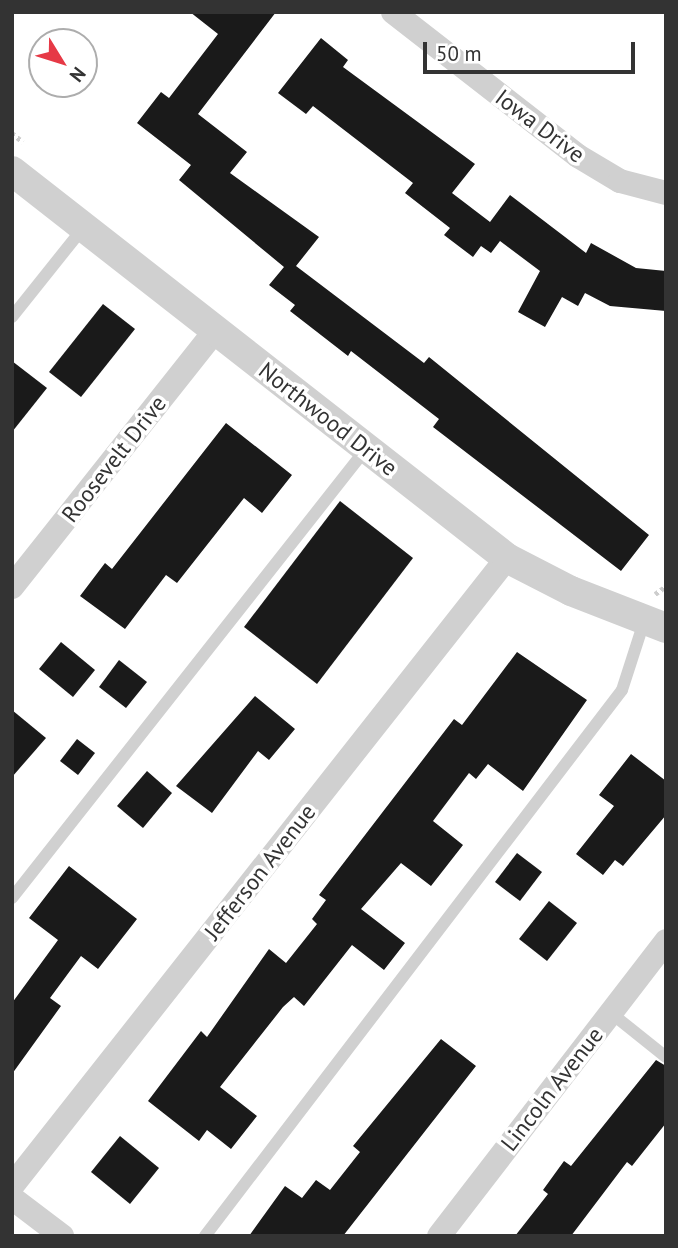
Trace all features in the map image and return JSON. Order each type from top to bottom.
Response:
[{"type":"street","name":"Iowa Drive","points":[[393,12],[578,156],[620,181],[666,193]]},
{"type":"street","name":"Northwood Drive","points":[[12,172],[507,558],[655,625]]},
{"type":"street","name":"Roosevelt Drive","points":[[12,587],[215,331]]},
{"type":"street","name":"Jefferson Avenue","points":[[12,1186],[507,558]]},
{"type":"street","name":"Lincoln Avenue","points":[[439,1236],[666,942]]},
{"type":"street","points":[[12,1198],[62,1236]]},
{"type":"lane","points":[[12,317],[83,227]]},
{"type":"lane","points":[[12,898],[366,449]]},
{"type":"lane","points":[[205,1236],[622,690],[655,625]]},
{"type":"lane","points":[[611,1013],[666,1056]]},
{"type":"building","points":[[190,12],[276,12],[198,114],[247,152],[230,173],[319,237],[296,266],[424,363],[429,357],[649,535],[621,571],[433,427],[439,419],[351,351],[348,356],[290,311],[295,305],[269,285],[284,267],[179,180],[191,165],[137,123],[161,92],[169,98],[218,34]]},
{"type":"building","points":[[321,38],[348,60],[343,67],[475,164],[452,193],[490,222],[510,195],[586,253],[591,243],[636,268],[666,271],[666,311],[610,306],[585,293],[578,306],[562,297],[545,327],[518,312],[540,271],[500,241],[491,253],[481,246],[473,257],[444,235],[450,228],[405,193],[413,183],[313,106],[306,114],[278,93]]},
{"type":"building","points":[[103,304],[135,329],[81,397],[49,372]]},
{"type":"building","points":[[12,361],[47,388],[12,432]]},
{"type":"building","points":[[226,423],[292,475],[262,513],[244,498],[177,583],[166,575],[125,629],[80,596],[105,563],[112,569]]},
{"type":"building","points":[[340,501],[413,558],[317,684],[244,627]]},
{"type":"building","points":[[61,642],[95,670],[73,697],[39,669]]},
{"type":"building","points":[[517,652],[587,700],[523,791],[488,764],[476,779],[469,773],[433,821],[463,845],[431,886],[401,863],[361,909],[405,943],[384,970],[352,945],[304,1006],[294,997],[283,1007],[220,1087],[257,1116],[231,1149],[207,1130],[199,1141],[148,1101],[201,1031],[207,1037],[269,949],[286,963],[317,924],[312,919],[326,900],[319,895],[454,719],[462,725]]},
{"type":"building","points":[[119,660],[147,682],[126,708],[99,687]]},
{"type":"building","points":[[255,696],[295,729],[269,760],[258,751],[212,813],[176,786]]},
{"type":"building","points":[[12,710],[46,738],[12,777]]},
{"type":"building","points":[[77,739],[95,753],[78,775],[60,761]]},
{"type":"building","points":[[631,754],[666,781],[666,815],[623,866],[615,860],[603,875],[576,854],[614,806],[599,795]]},
{"type":"building","points":[[147,771],[172,793],[143,828],[117,806]]},
{"type":"building","points":[[517,853],[542,872],[520,901],[495,882]]},
{"type":"building","points":[[69,866],[137,919],[98,969],[81,956],[50,998],[61,1006],[12,1074],[12,1003],[58,940],[29,918]]},
{"type":"building","points":[[549,901],[577,923],[547,961],[519,939]]},
{"type":"building","points":[[441,1039],[476,1066],[343,1236],[249,1236],[285,1186],[302,1198],[316,1180],[330,1190],[360,1152],[353,1146]]},
{"type":"building","points":[[656,1060],[666,1066],[666,1123],[632,1166],[627,1162],[571,1236],[515,1236],[548,1194],[543,1190],[564,1161],[571,1166]]},
{"type":"building","points":[[120,1136],[159,1168],[130,1204],[91,1172]]}]
